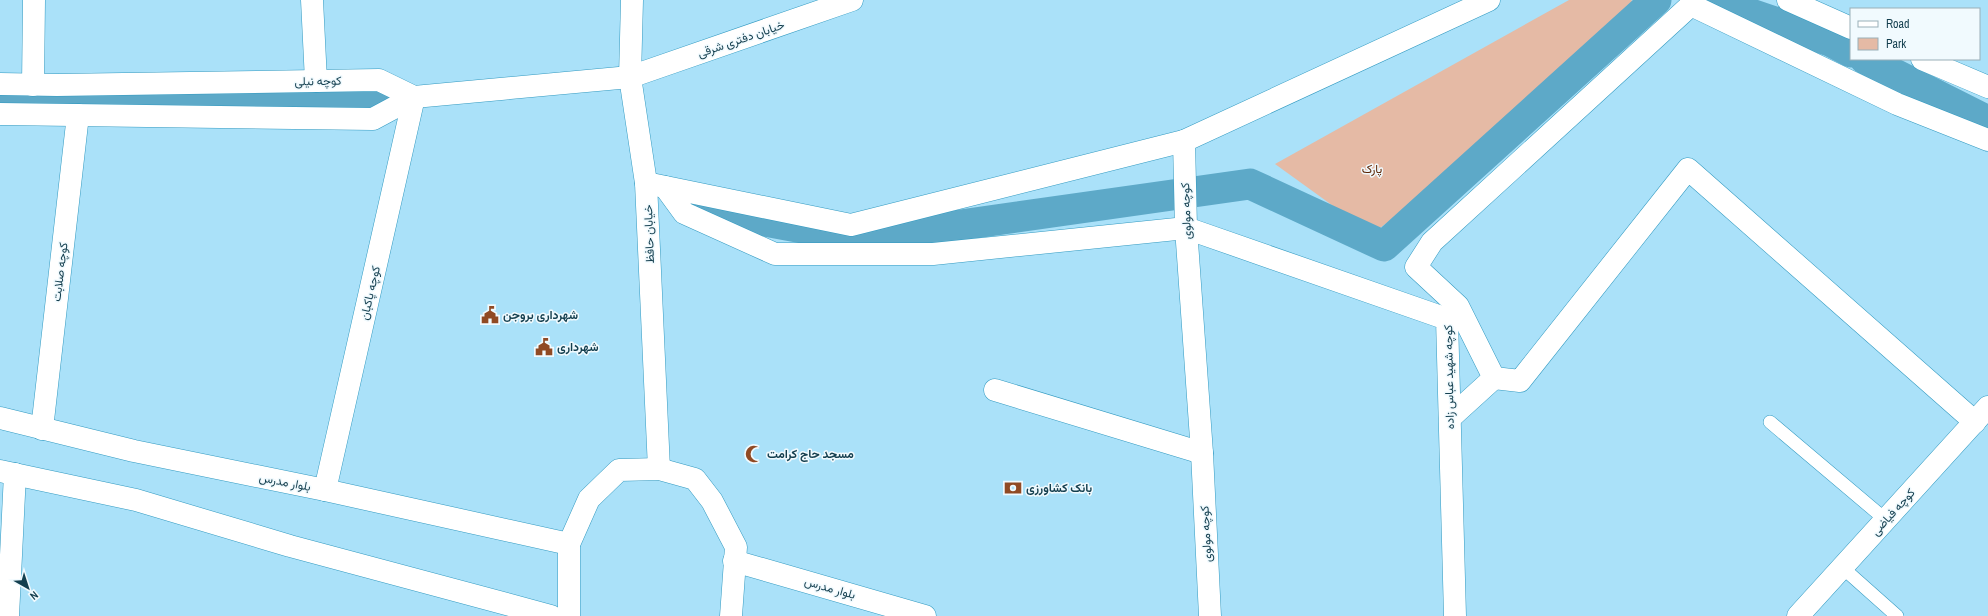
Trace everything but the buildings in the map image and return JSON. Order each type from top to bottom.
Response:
[{"type":"street","points":[[33,85],[34,0]]},
{"type":"street","points":[[312,0],[316,81]]},
{"type":"street","name":"خیابان حافظ","points":[[632,0],[630,77],[656,185],[659,469]]},
{"type":"street","name":"خیابان دفتری شرقی","points":[[630,77],[852,0]]},
{"type":"street","points":[[656,185],[850,225],[1184,141],[1489,0]]},
{"type":"street","points":[[1788,0],[1850,28]]},
{"type":"street","points":[[1494,378],[1458,306],[1416,267],[1432,242],[1691,6],[1897,104],[1988,140]]},
{"type":"street","points":[[1924,60],[1988,87]]},
{"type":"street","points":[[0,114],[373,119],[414,97],[630,77]]},
{"type":"street","name":"کوچه نیلی","points":[[0,84],[33,85],[379,80],[414,97]]},
{"type":"street","name":"کوچه پاکبان","points":[[325,490],[414,97]]},
{"type":"street","name":"کوچه صلابت","points":[[42,429],[78,115]]},
{"type":"street","name":"کوچه مولوی","points":[[1184,141],[1186,228],[1202,454],[1210,616]]},
{"type":"street","points":[[1450,418],[1494,378],[1520,381],[1688,169],[1982,414]]},
{"type":"street","points":[[656,185],[684,213],[775,254],[933,254],[1186,228]]},
{"type":"street","name":"کوچه شهید عباس زاده","points":[[1186,228],[1447,319],[1455,616]]},
{"type":"street","points":[[995,390],[1202,454]]},
{"type":"street","name":"کوچه فیاضی","points":[[1798,616],[1982,414]]},
{"type":"street","name":"بلوار مدرس","points":[[0,418],[134,451],[325,490],[569,544]]},
{"type":"street","points":[[568,616],[569,544],[590,499],[619,470],[659,469],[694,479],[712,501],[736,548],[731,616]]},
{"type":"street","points":[[8,616],[8,473],[136,500],[290,546],[551,616]]},
{"type":"street","name":"بلوار مدرس","points":[[734,561],[925,616]]},
{"type":"lane","points":[[1770,422],[1886,520]]},
{"type":"lane","points":[[1843,568],[1897,616]]},
{"type":"green space","name":"پارک","points":[[1569,0],[1631,0],[1657,19],[1372,234],[1275,164]]},
{"type":"waterway","points":[[699,209],[862,239],[1250,184],[1384,246],[1656,0]]},
{"type":"waterway","points":[[1710,0],[1830,41],[1850,51]]},
{"type":"waterway","points":[[1867,60],[1988,121]]},
{"type":"waterway","points":[[0,98],[377,95]]},
{"type":"place","name":"شهرداری بروجن","points":[[490,315]]},
{"type":"place","name":"شهرداری","points":[[544,347]]},
{"type":"place","name":"مسجد حاج کرامت","points":[[754,454]]},
{"type":"place","name":"بانک کشاورزی","points":[[1013,488]]}]
